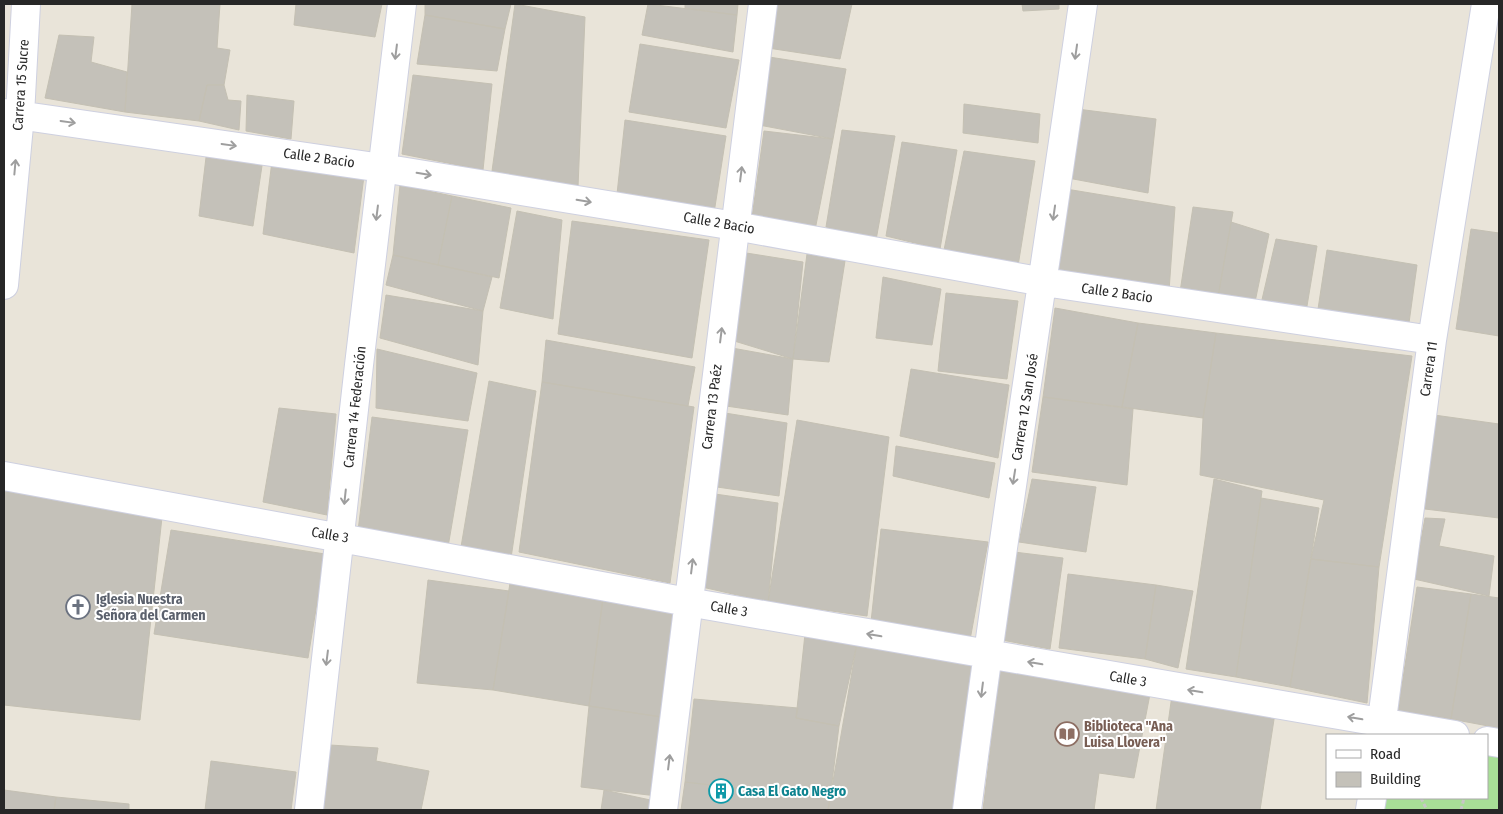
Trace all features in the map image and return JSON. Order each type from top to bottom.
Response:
[{"type":"street","name":"Carrera 15 Sucre","points":[[4,285],[12,114],[26,4]]},
{"type":"street","name":"Carrera 14 Federación","points":[[309,810],[402,4]]},
{"type":"street","name":"Carrera 13 Paéz","points":[[663,810],[763,4]]},
{"type":"street","name":"Carrera 12 San José","points":[[967,810],[987,655],[1044,282],[1083,4]]},
{"type":"street","name":"Carrera 11","points":[[1381,729],[1432,340],[1486,4]]},
{"type":"street","name":"Calle 2 Bacio","points":[[12,114],[382,168],[735,226],[1044,282],[1432,340]]},
{"type":"street","name":"Calle 3","points":[[4,476],[987,655],[1381,729],[1443,734]]},
{"type":"green space","points":[[1488,751],[1499,753],[1499,810],[1380,810],[1381,799],[1488,799]]},
{"type":"building","points":[[132,4],[220,4],[217,48],[230,50],[224,85],[207,85],[199,121],[125,112]]},
{"type":"building","points":[[296,4],[382,4],[375,37],[294,25]]},
{"type":"building","points":[[425,4],[511,4],[505,29],[425,15]]},
{"type":"building","points":[[515,4],[585,17],[578,187],[492,171]]},
{"type":"building","points":[[648,4],[737,15],[733,52],[642,35]]},
{"type":"building","points":[[685,4],[738,4],[737,15],[685,8]]},
{"type":"building","points":[[775,4],[852,4],[840,59],[768,48]]},
{"type":"building","points":[[1022,4],[1059,4],[1059,9],[1023,11]]},
{"type":"building","points":[[425,15],[505,29],[497,71],[417,64]]},
{"type":"building","points":[[59,35],[94,37],[91,62],[127,72],[125,112],[45,98]]},
{"type":"building","points":[[640,44],[739,60],[726,128],[629,112]]},
{"type":"building","points":[[769,57],[846,69],[833,139],[759,125]]},
{"type":"building","points":[[413,75],[492,84],[483,170],[402,154]]},
{"type":"building","points":[[207,85],[224,85],[228,100],[241,101],[239,130],[199,121]]},
{"type":"building","points":[[247,95],[294,101],[291,139],[246,131]]},
{"type":"building","points":[[964,104],[1040,114],[1038,143],[963,133]]},
{"type":"building","points":[[1077,109],[1156,119],[1148,193],[1068,178]]},
{"type":"building","points":[[625,120],[726,136],[714,213],[617,194]]},
{"type":"building","points":[[842,130],[895,136],[876,240],[826,227]]},
{"type":"building","points":[[764,131],[833,139],[815,230],[752,217]]},
{"type":"building","points":[[902,142],[957,150],[940,249],[886,236]]},
{"type":"building","points":[[207,149],[263,159],[253,226],[199,216]]},
{"type":"building","points":[[964,151],[1035,161],[1018,266],[943,255]]},
{"type":"building","points":[[272,161],[364,176],[354,253],[263,234]]},
{"type":"building","points":[[400,185],[452,196],[438,265],[393,255]]},
{"type":"building","points":[[1066,189],[1175,207],[1169,291],[1055,272]]},
{"type":"building","points":[[452,196],[511,208],[499,278],[438,265]]},
{"type":"building","points":[[1193,207],[1233,212],[1218,297],[1180,292]]},
{"type":"building","points":[[517,211],[562,220],[553,319],[500,308]]},
{"type":"building","points":[[572,221],[709,240],[692,358],[558,334]]},
{"type":"building","points":[[1231,222],[1269,234],[1254,307],[1218,297]]},
{"type":"building","points":[[1471,229],[1499,233],[1499,336],[1456,329]]},
{"type":"building","points":[[1276,239],[1317,246],[1306,312],[1261,304]]},
{"type":"building","points":[[1327,250],[1417,265],[1408,330],[1318,309]]},
{"type":"building","points":[[740,252],[803,262],[793,359],[731,340]]},
{"type":"building","points":[[807,254],[845,261],[829,362],[793,359]]},
{"type":"building","points":[[393,255],[492,277],[483,311],[386,285]]},
{"type":"building","points":[[883,277],[941,289],[932,345],[876,338]]},
{"type":"building","points":[[946,293],[1018,301],[1007,379],[938,371]]},
{"type":"building","points":[[386,295],[483,311],[478,365],[380,338]]},
{"type":"building","points":[[1055,308],[1138,323],[1122,407],[1043,397]]},
{"type":"building","points":[[1138,323],[1216,333],[1203,418],[1122,407]]},
{"type":"building","points":[[1216,333],[1412,356],[1379,567],[1311,559],[1324,500],[1200,475],[1203,418]]},
{"type":"building","points":[[546,340],[695,367],[688,406],[542,382]]},
{"type":"building","points":[[732,348],[793,359],[788,415],[726,406]]},
{"type":"building","points":[[377,349],[477,373],[468,421],[376,408]]},
{"type":"building","points":[[911,369],[1009,385],[998,458],[900,436]]},
{"type":"building","points":[[489,381],[536,391],[511,558],[461,547]]},
{"type":"building","points":[[542,382],[694,407],[670,583],[519,552]]},
{"type":"building","points":[[1043,397],[1133,409],[1127,485],[1032,472]]},
{"type":"building","points":[[279,408],[336,414],[327,515],[263,502]]},
{"type":"building","points":[[725,413],[787,423],[779,496],[717,487]]},
{"type":"building","points":[[1434,415],[1499,424],[1499,518],[1425,509]]},
{"type":"building","points":[[372,417],[468,430],[448,547],[358,531]]},
{"type":"building","points":[[797,420],[889,437],[867,616],[768,602]]},
{"type":"building","points":[[896,446],[995,463],[989,498],[893,476]]},
{"type":"building","points":[[1032,479],[1096,487],[1086,552],[1019,542]]},
{"type":"building","points":[[1214,479],[1262,491],[1236,677],[1186,669]]},
{"type":"building","name":"Iglesia Nuestra Señora del Carmen","points":[[4,491],[163,508],[140,720],[4,705]]},
{"type":"building","points":[[715,494],[778,503],[768,602],[702,587]]},
{"type":"building","points":[[1261,498],[1319,508],[1290,687],[1236,677]]},
{"type":"building","points":[[1425,518],[1445,519],[1439,546],[1494,556],[1489,596],[1414,579]]},
{"type":"building","points":[[881,529],[988,542],[970,640],[871,622]]},
{"type":"building","points":[[171,530],[325,554],[308,658],[154,634]]},
{"type":"building","points":[[1014,552],[1063,558],[1050,649],[1002,640]]},
{"type":"building","points":[[1311,559],[1379,567],[1367,703],[1290,687]]},
{"type":"building","points":[[1068,574],[1156,585],[1145,659],[1059,648]]},
{"type":"building","points":[[428,580],[509,591],[493,690],[417,683]]},
{"type":"building","points":[[510,583],[603,598],[589,706],[493,690]]},
{"type":"building","points":[[1156,585],[1193,591],[1178,668],[1145,659]]},
{"type":"building","points":[[1417,587],[1471,594],[1451,719],[1398,711]]},
{"type":"building","points":[[1471,594],[1499,598],[1499,728],[1451,719]]},
{"type":"building","points":[[603,598],[675,610],[668,718],[589,706]]},
{"type":"building","points":[[805,634],[857,643],[839,726],[796,718]]},
{"type":"building","points":[[857,643],[974,663],[952,810],[828,810]]},
{"type":"building","name":"Biblioteca \"Ana Luisa Llovera\"","points":[[1000,669],[1150,694],[1134,778],[1099,773],[1094,810],[983,810]]},
{"type":"building","points":[[1172,695],[1275,713],[1260,810],[1156,810]]},
{"type":"building","points":[[694,699],[798,708],[796,718],[839,726],[830,799],[685,782]]},
{"type":"building","points":[[589,706],[668,718],[657,796],[581,787]]},
{"type":"building","points":[[330,745],[378,748],[376,761],[429,771],[421,810],[323,810]]},
{"type":"building","points":[[211,761],[296,772],[291,810],[205,810]]},
{"type":"building","name":"Casa El Gato Negro","points":[[685,782],[830,799],[828,810],[681,810]]},
{"type":"building","points":[[4,790],[56,797],[54,810],[4,810]]},
{"type":"building","points":[[604,790],[655,801],[654,810],[601,810]]},
{"type":"building","points":[[56,797],[129,804],[129,810],[54,810]]},
{"type":"place","name":"Iglesia Nuestra Señora del Carmen","points":[[78,607]]},
{"type":"place","name":"Biblioteca \"Ana Luisa Llovera\"","points":[[1067,734]]},
{"type":"place","name":"Casa El Gato Negro","points":[[721,791]]}]
